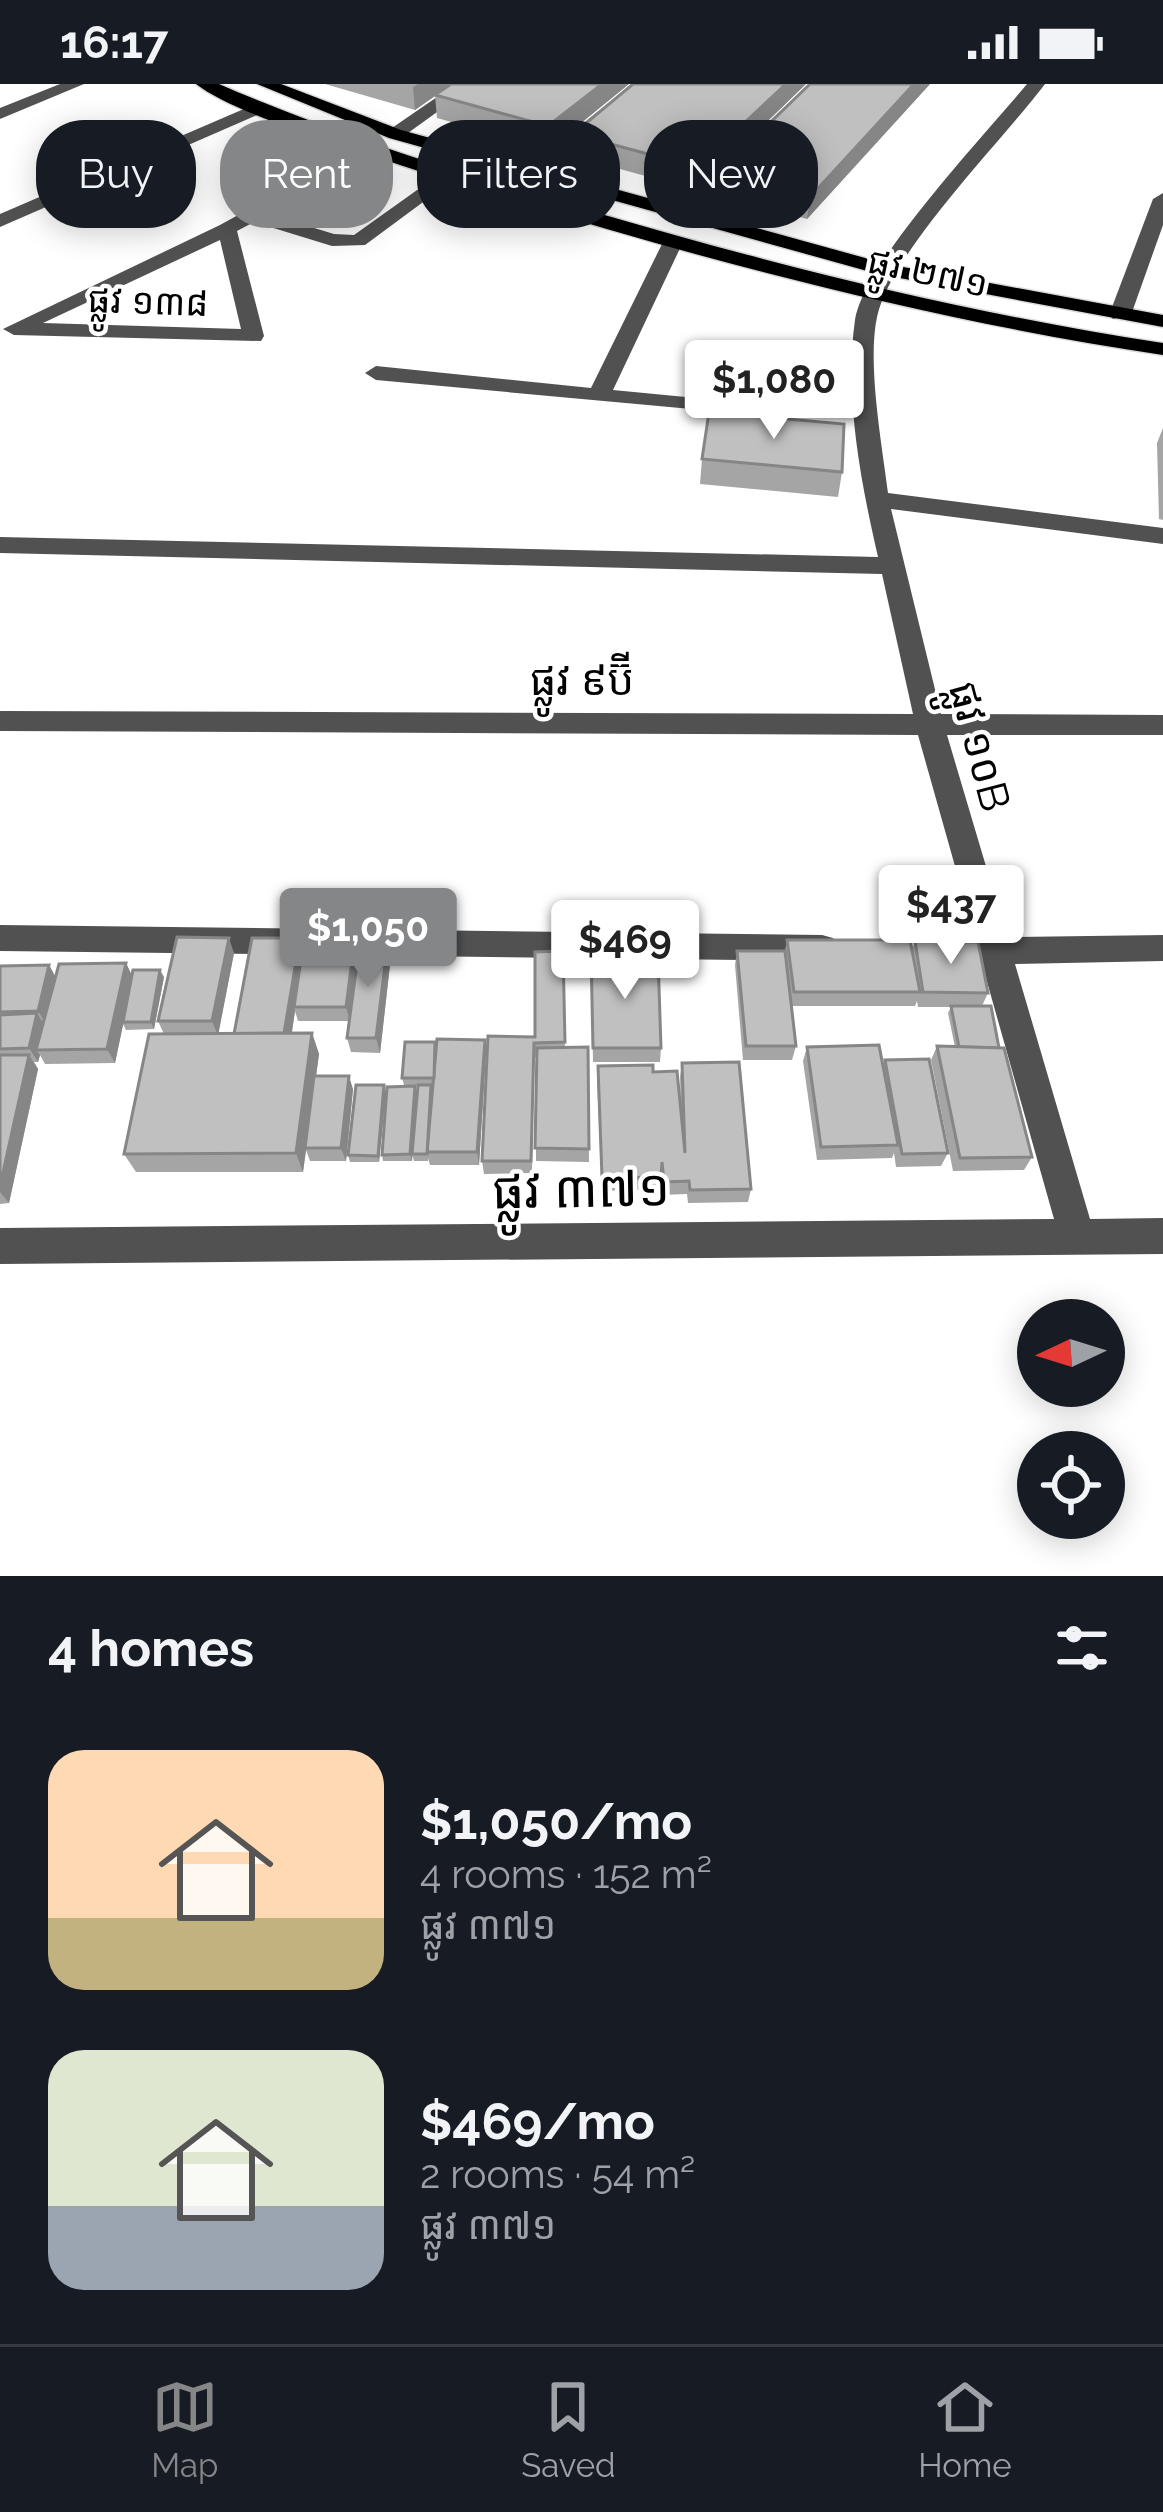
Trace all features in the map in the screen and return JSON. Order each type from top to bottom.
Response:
[{"type":"main road","name":"ផ្លូវ ២៧១","points":[[205,84],[289,120]]},
{"type":"main road","name":"ផ្លូវ ២៧១","points":[[283,87],[417,140]]},
{"type":"main road","name":"ផ្លូវ ២៧១","points":[[620,226],[673,242],[879,283],[1163,349]]},
{"type":"main road","name":"ផ្លូវ ២៧១","points":[[720,228],[879,283],[1163,321]]},
{"type":"street","points":[[0,114],[76,84]]},
{"type":"street","points":[[395,134],[467,84]]},
{"type":"street","points":[[599,120],[643,84]]},
{"type":"street","points":[[879,283],[1036,84]]},
{"type":"street","points":[[0,221],[258,108]]},
{"type":"street","points":[[1120,315],[1157,235],[1163,200]]},
{"type":"street","points":[[293,228],[332,240],[358,241],[377,228]]},
{"type":"street","points":[[7,328],[227,229]]},
{"type":"street","name":"ផ្លូវ ១៣៨","points":[[7,328],[253,337],[227,229]]},
{"type":"street","points":[[599,395],[673,242]]},
{"type":"street","name":"ផ្លូវ ១០B","points":[[879,283],[866,318],[866,406],[891,566],[992,951],[1077,1236]]},
{"type":"street","points":[[376,373],[728,408]]},
{"type":"street","points":[[878,499],[1163,536]]},
{"type":"street","points":[[0,544],[891,566]]},
{"type":"street","name":"ផ្លូវ ៩ប៊ី","points":[[0,721],[1163,725]]},
{"type":"street","points":[[0,938],[848,949]]},
{"type":"street","points":[[944,950],[1163,948]]},
{"type":"street","name":"ផ្លូវ ៣៧១","points":[[0,1246],[1163,1236]]},
{"type":"building","points":[[451,84],[602,84],[556,120],[526,120],[435,95]]},
{"type":"building","points":[[633,84],[786,84],[747,120],[644,120],[644,153],[620,147],[620,120],[590,120]]},
{"type":"building","points":[[810,84],[914,84],[818,188],[818,120],[773,120]]},
{"type":"building","points":[[709,412],[844,424],[842,472],[702,459]]},
{"type":"building","points":[[177,937],[229,938],[212,1021],[158,1021]]},
{"type":"building","points":[[252,938],[300,938],[284,1033],[234,1034]]},
{"type":"building","points":[[787,940],[910,940],[920,992],[794,992]]},
{"type":"building","points":[[360,941],[388,941],[376,1038],[347,1038]]},
{"type":"building","points":[[915,941],[978,942],[988,993],[923,992]]},
{"type":"building","points":[[563,951],[565,1042],[534,1043],[531,1161],[482,1161],[488,1036],[535,1037],[535,952]]},
{"type":"building","points":[[737,951],[785,951],[796,1046],[746,1046]]},
{"type":"building","points":[[625,952],[625,965],[627,957],[658,957],[661,1048],[593,1048],[591,953]]},
{"type":"building","points":[[302,953],[353,953],[346,1007],[294,1007]]},
{"type":"building","points":[[126,963],[107,1049],[36,1050],[59,964]]},
{"type":"building","points":[[49,965],[38,1011],[0,1012],[0,966]]},
{"type":"building","points":[[133,970],[160,970],[151,1022],[123,1022]]},
{"type":"building","points":[[951,1006],[991,1006],[999,1048],[959,1047]]},
{"type":"building","points":[[37,1013],[29,1048],[0,1049],[0,1015]]},
{"type":"building","points":[[312,1033],[296,1153],[124,1154],[149,1034]]},
{"type":"building","points":[[437,1039],[485,1040],[477,1152],[427,1152]]},
{"type":"building","points":[[405,1042],[435,1042],[434,1078],[402,1078]]},
{"type":"building","points":[[879,1045],[898,1145],[821,1147],[807,1047]]},
{"type":"building","points":[[937,1046],[1004,1048],[1032,1157],[960,1158]]},
{"type":"building","points":[[588,1047],[589,1149],[535,1148],[537,1048]]},
{"type":"building","points":[[0,1055],[29,1055],[0,1186]]},
{"type":"building","points":[[929,1059],[948,1153],[902,1154],[885,1060]]},
{"type":"building","points":[[739,1062],[751,1189],[690,1190],[689,1181],[664,1182],[662,1162],[661,1177],[602,1178],[598,1066],[653,1065],[653,1072],[677,1071],[685,1153],[682,1063]]},
{"type":"building","points":[[314,1076],[349,1076],[341,1148],[305,1148]]},
{"type":"building","points":[[356,1085],[384,1085],[378,1156],[348,1155]]},
{"type":"building","points":[[418,1085],[431,1085],[427,1154],[412,1154]]},
{"type":"building","points":[[415,1086],[410,1154],[382,1155],[387,1087]]}]
